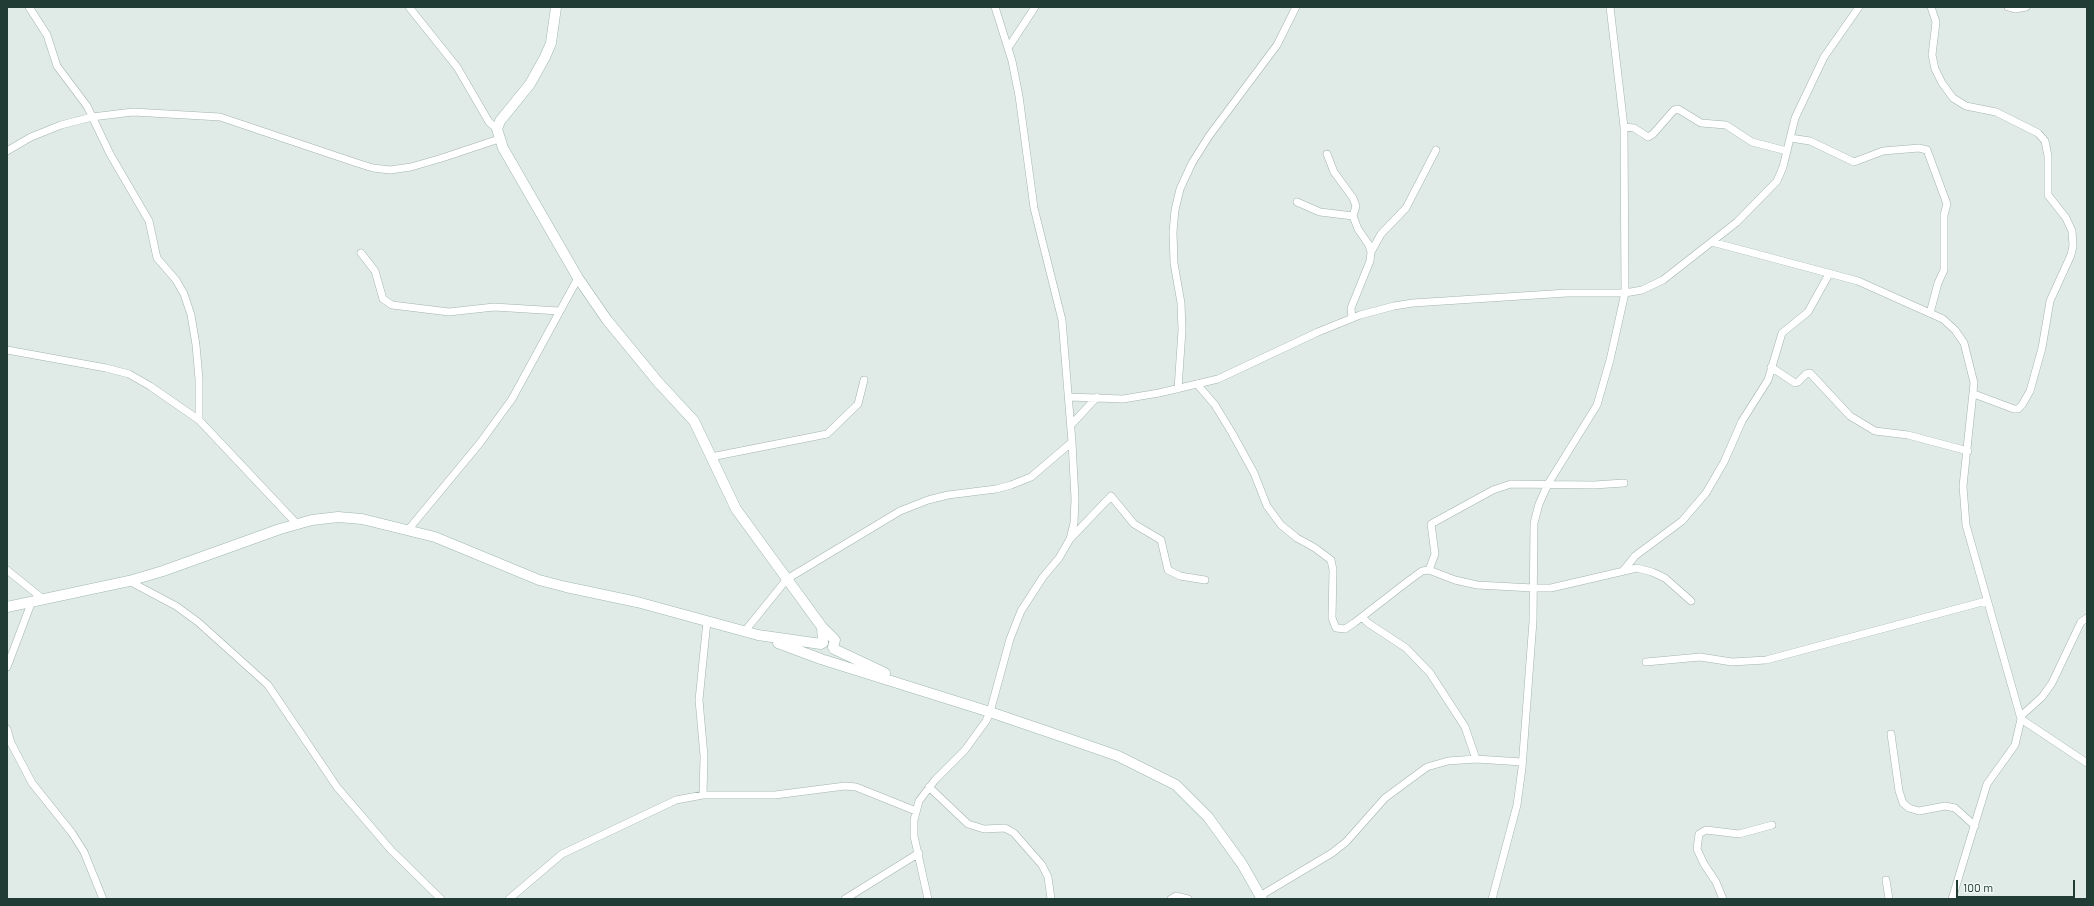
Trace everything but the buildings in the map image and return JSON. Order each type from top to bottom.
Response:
[{"type":"main road","points":[[556,7],[551,43],[545,57],[530,84],[500,121],[498,134],[508,158],[578,278],[607,320],[658,382],[694,421],[736,509],[822,627],[835,640],[835,652],[831,658],[823,659]]},
{"type":"main road","points":[[7,607],[129,580],[162,571],[312,520],[338,517],[362,519],[435,537],[539,580],[637,602],[758,634],[830,644],[834,648],[910,686]]},
{"type":"main road","points":[[822,627],[822,644],[818,650],[823,659]]},
{"type":"main road","points":[[758,634],[823,659],[990,712],[1118,756],[1176,785],[1208,817],[1242,864],[1261,897]]},
{"type":"street","points":[[29,7],[47,35],[57,66],[81,96],[110,154],[149,221],[157,258],[176,280],[184,294],[191,315],[196,345],[199,379],[199,420]]},
{"type":"street","points":[[7,151],[43,131],[92,117],[132,112],[220,117],[368,167],[390,170],[411,167],[442,158],[498,134],[489,122],[457,68],[409,7]]},
{"type":"street","points":[[995,7],[1008,48],[1019,96],[1028,179],[1062,320],[1069,397],[1075,499],[1074,523],[1070,539]]},
{"type":"street","points":[[1008,48],[1035,7]]},
{"type":"street","points":[[1178,389],[1182,330],[1181,303],[1174,263],[1173,232],[1175,210],[1180,189],[1192,163],[1209,136],[1277,45],[1296,7]]},
{"type":"street","points":[[1494,898],[1517,805],[1522,762],[1533,621],[1534,523],[1539,504],[1548,484],[1597,405],[1610,360],[1625,293],[1624,127],[1610,7]]},
{"type":"street","points":[[1069,397],[1123,399],[1178,389],[1218,379],[1281,348],[1352,318],[1394,306],[1413,303],[1567,293],[1625,293],[1642,290],[1663,280],[1737,222],[1777,181],[1787,151],[1795,118],[1824,57],[1859,7]]},
{"type":"street","points":[[1931,7],[1936,22],[1932,55],[1935,69],[1942,83],[1953,98],[1966,106],[1996,112],[2038,133],[2044,141],[2048,156],[2048,195],[2066,218],[2072,231],[2073,246],[2071,255],[2050,301],[2042,348],[2030,391],[2022,406],[2018,409],[2014,409],[1974,394]]},
{"type":"street","points":[[2008,7],[2015,9],[2026,7]]},
{"type":"street","points":[[1624,127],[1634,128],[1648,137],[1653,134],[1676,109],[1701,123],[1726,125],[1752,142],[1787,151]]},
{"type":"street","points":[[1790,138],[1810,141],[1854,162],[1883,150],[1919,148],[1928,150],[1947,204],[1944,215],[1944,270],[1938,283],[1930,313]]},
{"type":"street","points":[[1371,252],[1382,234],[1406,208],[1436,150]]},
{"type":"street","points":[[1327,154],[1334,172],[1355,202],[1356,206],[1353,216],[1358,230],[1369,244],[1371,252],[1370,261],[1351,308],[1352,318]]},
{"type":"street","points":[[1297,202],[1320,212],[1353,216]]},
{"type":"street","points":[[1712,242],[1858,281],[1943,319],[1964,343],[1974,383],[1974,394],[1963,486],[1963,506],[1966,525],[1986,601],[2021,717],[2015,745],[1987,784],[1952,899]]},
{"type":"street","points":[[361,253],[375,271],[383,299],[392,305],[449,312],[464,312],[494,307],[559,311]]},
{"type":"street","points":[[1623,572],[1635,556],[1682,521],[1706,493],[1724,462],[1742,421],[1768,380],[1782,333],[1808,312],[1829,274]]},
{"type":"street","points":[[408,530],[480,443],[512,399],[578,278]]},
{"type":"street","points":[[7,350],[129,374],[150,386],[199,420],[297,524]]},
{"type":"street","points":[[1771,367],[1795,383],[1806,374],[1810,373],[1850,416],[1875,431],[1908,436],[1968,451]]},
{"type":"street","points":[[712,457],[827,434],[858,404],[864,380]]},
{"type":"street","points":[[1197,384],[1215,405],[1232,433],[1254,472],[1267,506],[1281,525],[1297,538],[1315,548],[1331,560],[1333,570],[1332,618],[1336,628],[1346,628],[1422,571],[1429,570],[1455,580],[1477,585],[1552,588],[1637,568],[1652,572],[1665,578],[1691,601]]},
{"type":"street","points":[[1071,425],[1097,397]]},
{"type":"street","points":[[745,631],[787,579],[900,511],[928,500],[965,492],[996,490],[1031,477],[1072,442]]},
{"type":"street","points":[[1429,570],[1435,554],[1430,527],[1435,521],[1493,490],[1511,484],[1624,483]]},
{"type":"street","points":[[928,899],[914,836],[914,820],[919,801],[929,787],[970,744],[978,733],[990,712],[1010,639],[1021,611],[1043,577],[1059,558],[1070,539],[1111,496],[1134,524],[1161,540],[1168,570],[1180,576],[1205,580]]},
{"type":"street","points":[[7,570],[43,599]]},
{"type":"street","points":[[129,580],[176,606],[198,622],[268,685],[337,786],[391,850],[441,899]]},
{"type":"street","points":[[7,667],[32,601]]},
{"type":"street","points":[[1646,662],[1700,657],[1732,662],[1766,660],[1986,601]]},
{"type":"street","points":[[1362,617],[1368,623],[1384,632],[1406,648],[1430,673],[1465,727],[1476,758]]},
{"type":"street","points":[[2021,717],[2042,697],[2052,683],[2081,622],[2087,618]]},
{"type":"street","points":[[703,795],[704,756],[699,700],[707,621]]},
{"type":"street","points":[[2021,717],[2087,763]]},
{"type":"street","points":[[7,729],[11,743],[32,783],[72,833],[84,852],[102,899]]},
{"type":"street","points":[[1891,734],[1899,791],[1903,802],[1909,808],[1919,811],[1945,806],[1955,808],[1975,826]]},
{"type":"street","points":[[1261,897],[1332,854],[1346,842],[1385,798],[1427,767],[1448,761],[1476,758],[1522,762]]},
{"type":"street","points":[[509,899],[562,854],[676,800],[703,795],[775,795],[845,786],[856,787],[916,811]]},
{"type":"street","points":[[929,787],[968,824],[984,829],[1005,828],[1014,833],[1042,866],[1048,877],[1051,899]]},
{"type":"street","points":[[1723,899],[1716,882],[1704,864],[1697,849],[1699,834],[1706,830],[1739,834],[1772,825]]},
{"type":"street","points":[[845,899],[919,853]]},
{"type":"street","points":[[1886,880],[1889,899]]},
{"type":"street","points":[[1171,899],[1176,896],[1188,899]]}]
